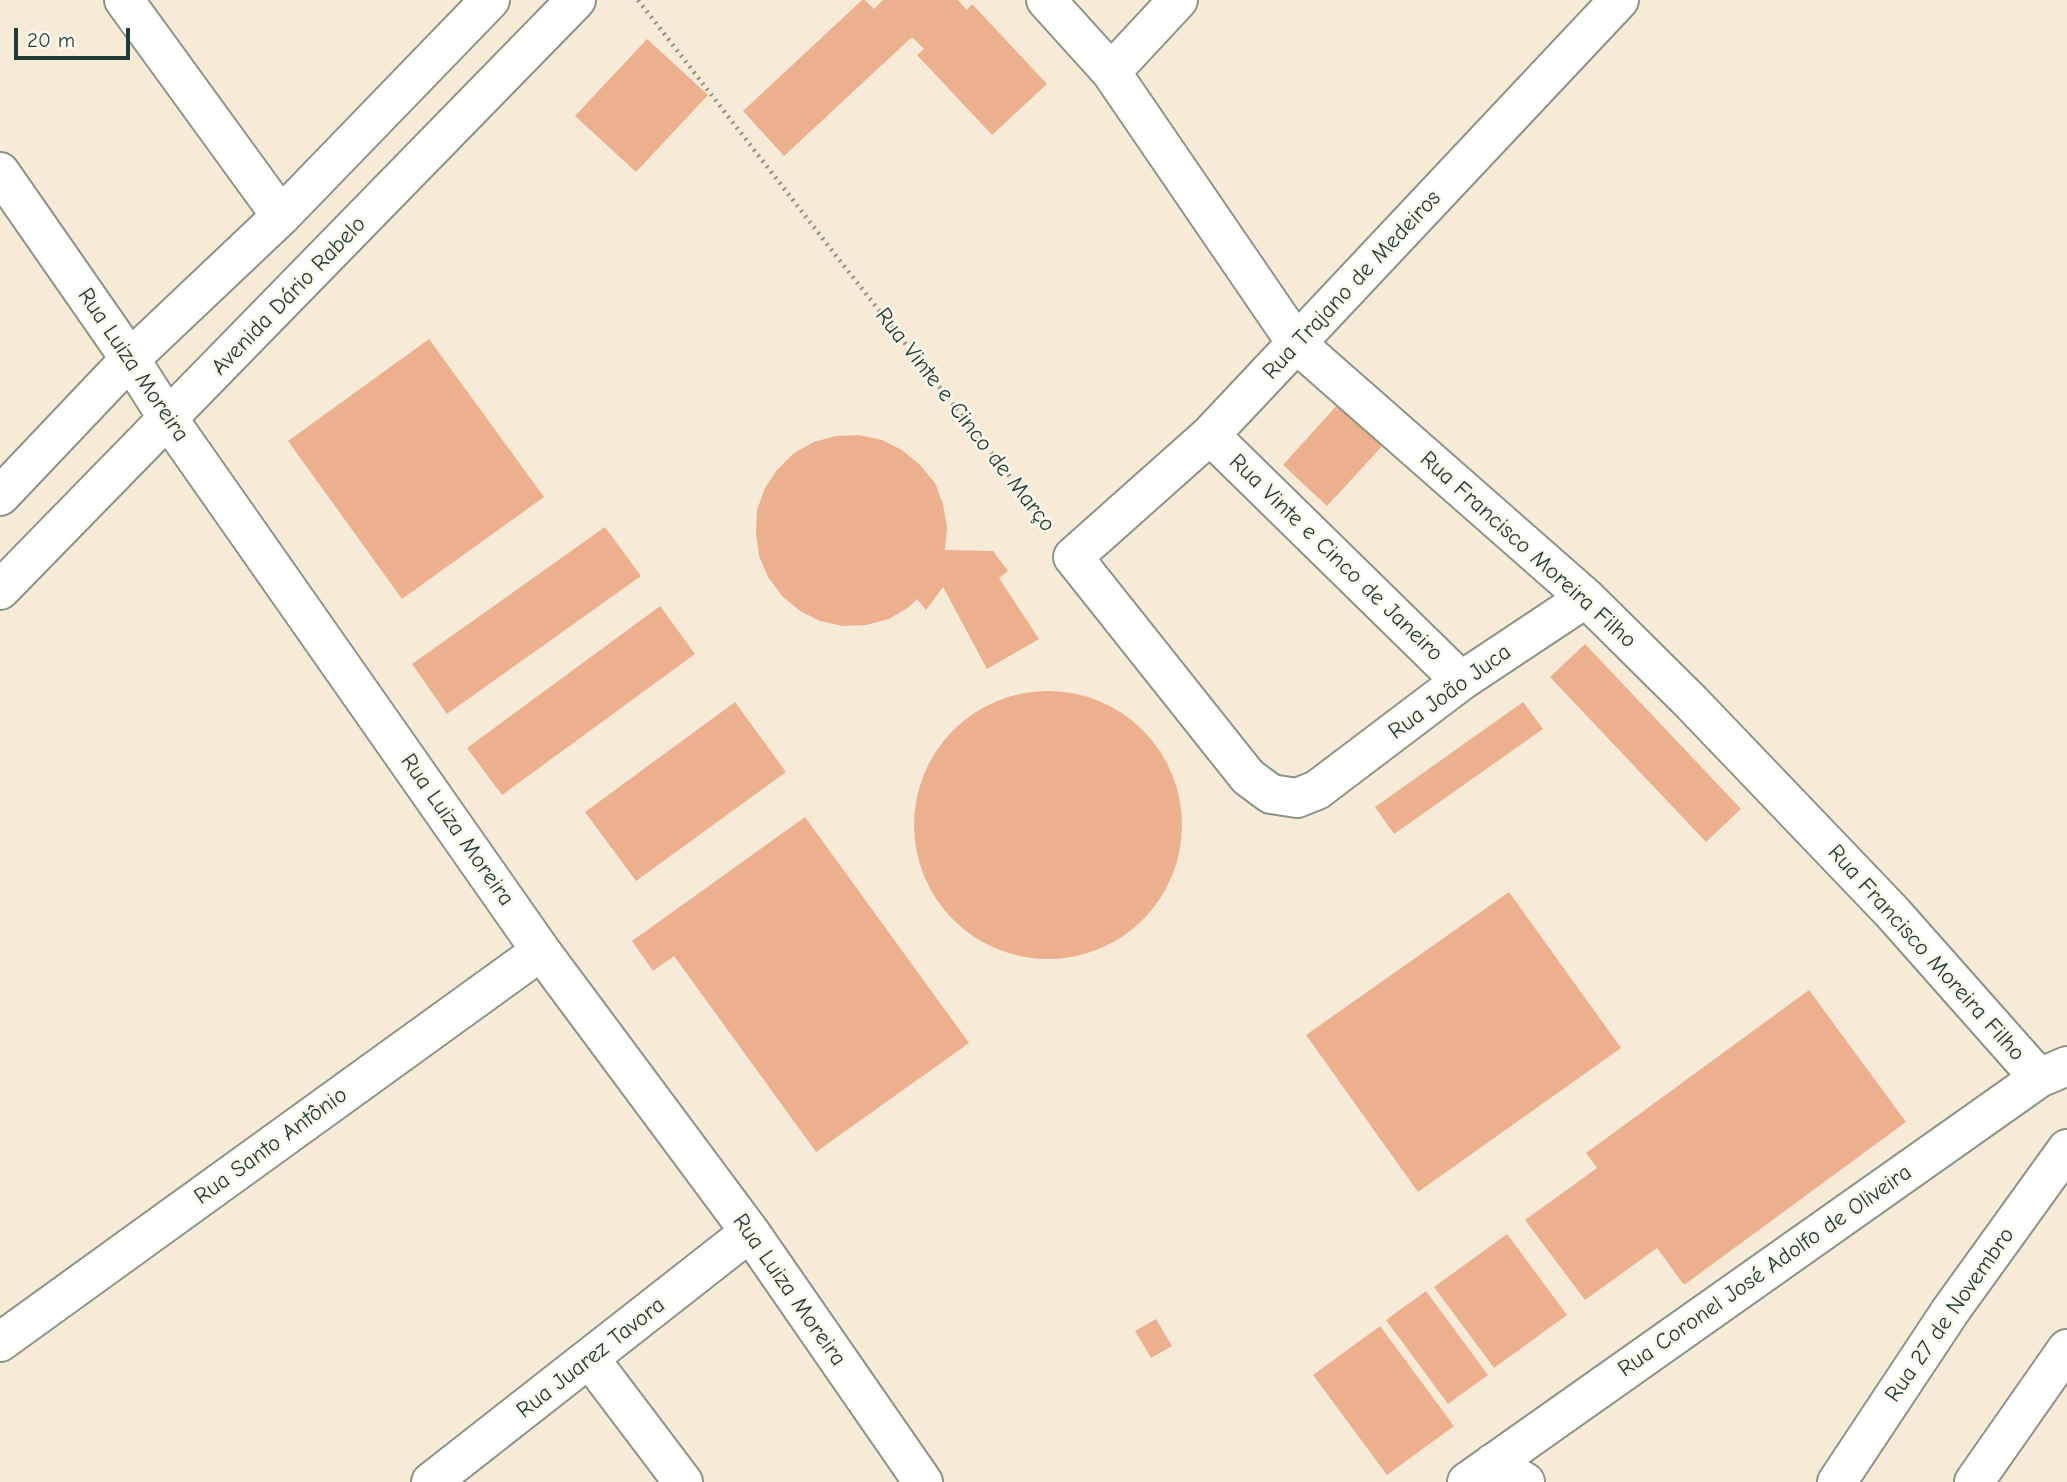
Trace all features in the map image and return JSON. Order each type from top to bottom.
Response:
[{"type":"street","points":[[124,0],[281,216]]},
{"type":"street","points":[[0,496],[130,359],[281,216],[490,0]]},
{"type":"street","name":"Avenida Dário Rabelo","points":[[0,590],[576,0]]},
{"type":"street","name":"Rua Francisco Moreira Filho","points":[[1046,0],[1111,72],[1297,344],[1586,598],[1691,702],[1892,912],[2053,1072]]},
{"type":"street","points":[[1111,72],[1178,0]]},
{"type":"street","name":"Rua Trajano de Medeiros","points":[[1073,557],[1210,435],[1619,0]]},
{"type":"street","name":"Rua Luiza Moreira","points":[[0,172],[541,951],[750,1233],[923,1482]]},
{"type":"street","name":"Rua Vinte e Cinco de Janeiro","points":[[1210,435],[1461,681]]},
{"type":"street","name":"Rua João Juca","points":[[1073,557],[1248,777],[1271,794],[1297,799],[1317,790],[1461,681],[1586,598]]},
{"type":"street","name":"Rua Santo Antônio","points":[[0,1342],[541,951]]},
{"type":"street","name":"Rua Coronel José Adolfo de Oliveira","points":[[1480,1473],[2053,1072]]},
{"type":"street","name":"Rua 27 de Novembro","points":[[1837,1482],[1951,1310],[2067,1149]]},
{"type":"street","name":"Rua Juarez Tavora","points":[[431,1482],[750,1233]]},
{"type":"street","points":[[1974,1482],[2067,1349]]},
{"type":"street","points":[[590,1359],[683,1482]]},
{"type":"street","points":[[1480,1473],[1525,1482]]},
{"type":"path","name":"Rua Vinte e Cinco de Março","points":[[638,0],[1073,557]]},
{"type":"building","points":[[862,0],[874,9],[883,0],[958,0],[967,10],[972,4],[1047,84],[992,135],[917,55],[924,49],[912,37],[784,156],[743,111]]},
{"type":"building","points":[[647,39],[708,95],[636,172],[575,116]]},
{"type":"building","points":[[429,339],[544,497],[402,599],[288,441]]},
{"type":"building","points":[[1339,403],[1384,444],[1327,506],[1283,465]]},
{"type":"building","points":[[859,435],[882,440],[902,450],[920,465],[935,483],[943,504],[947,527],[945,550],[993,551],[1008,571],[999,578],[1039,639],[987,669],[943,587],[926,610],[917,599],[889,619],[866,625],[843,626],[820,621],[800,611],[782,596],[768,577],[759,556],[757,510],[765,488],[777,470],[794,453],[814,442],[836,436]]},
{"type":"building","points":[[605,527],[641,576],[447,714],[412,664]]},
{"type":"building","points":[[660,606],[695,654],[502,795],[467,748]]},
{"type":"building","points":[[1585,644],[1741,809],[1706,842],[1550,677]]},
{"type":"building","points":[[1048,691],[1099,701],[1143,730],[1172,774],[1182,825],[1172,876],[1143,920],[1099,949],[1048,959],[997,949],[953,920],[924,876],[914,825],[924,774],[953,730],[997,701]]},
{"type":"building","points":[[735,702],[786,772],[636,881],[585,812]]},
{"type":"building","points":[[1523,702],[1543,729],[1394,834],[1375,807]]},
{"type":"building","points":[[805,817],[969,1043],[816,1152],[674,956],[653,971],[632,941]]},
{"type":"building","points":[[1509,892],[1621,1048],[1418,1192],[1306,1035]]},
{"type":"building","points":[[1809,990],[1906,1122],[1684,1285],[1657,1248],[1585,1300],[1525,1220],[1597,1168],[1586,1153]]},
{"type":"building","points":[[1507,1234],[1567,1315],[1494,1368],[1434,1287]]},
{"type":"building","points":[[1426,1291],[1488,1375],[1448,1404],[1386,1320]]},
{"type":"building","points":[[1156,1319],[1172,1346],[1151,1358],[1135,1331]]},
{"type":"building","points":[[1380,1326],[1454,1426],[1387,1475],[1313,1375]]}]
